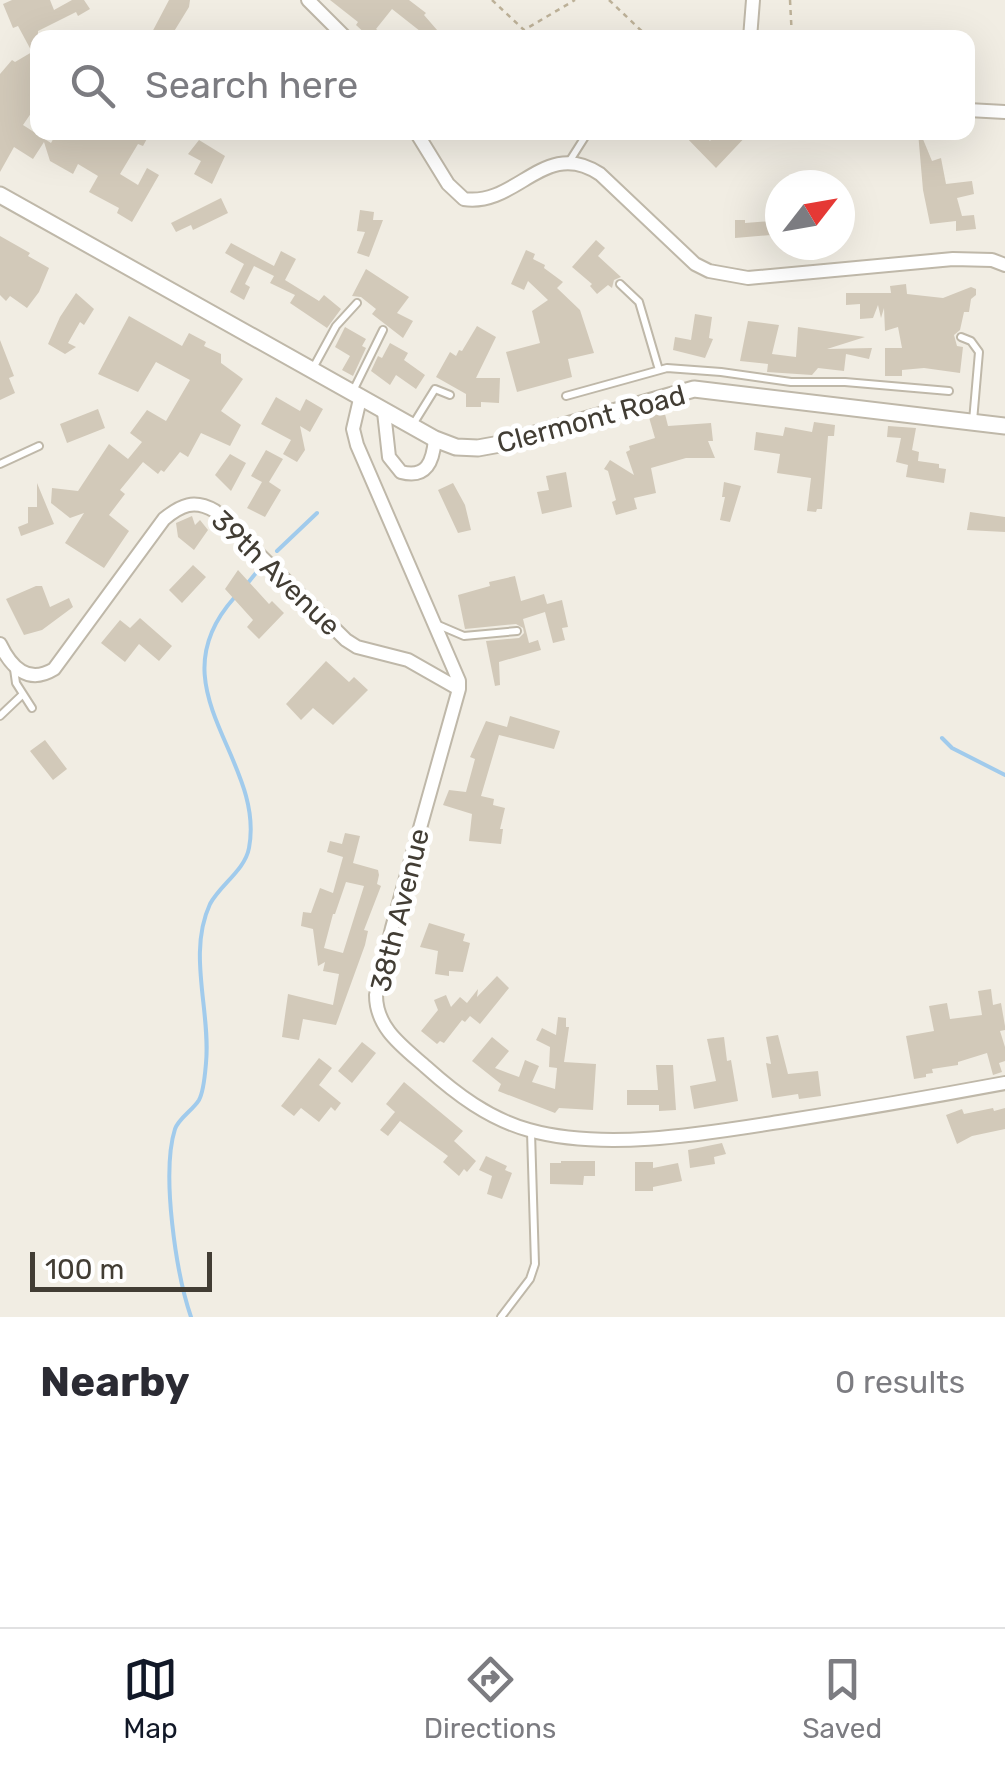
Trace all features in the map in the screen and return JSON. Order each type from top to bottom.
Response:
[{"type":"street","points":[[308,0],[338,30]]},
{"type":"street","points":[[751,30],[754,0]]},
{"type":"street","points":[[975,110],[1005,112]]},
{"type":"street","points":[[421,140],[448,184],[464,200],[488,198],[547,168],[570,162],[587,165],[694,264],[719,274],[748,278],[953,259],[992,260],[1005,265]]},
{"type":"street","name":"Clermont Road","points":[[0,195],[384,412],[456,447],[486,448],[682,391],[711,390],[1005,426]]},
{"type":"street","points":[[356,396],[357,445],[459,689]]},
{"type":"street","points":[[384,412],[389,457],[401,472],[424,471],[430,464],[435,439]]},
{"type":"street","name":"39th Avenue","points":[[14,668],[34,676],[54,668],[164,520],[180,506],[193,504],[215,511],[346,640],[357,647],[408,660],[459,689]]},
{"type":"street","points":[[0,644],[14,668]]},
{"type":"street","name":"38th Avenue","points":[[459,689],[392,928],[376,1008],[388,1031],[447,1086],[478,1108],[531,1131],[615,1140],[702,1135],[1005,1084]]},
{"type":"lane","points":[[570,162],[583,140]]},
{"type":"lane","points":[[620,284],[640,302],[659,370]]},
{"type":"lane","points":[[312,371],[336,326],[357,303]]},
{"type":"lane","points":[[356,396],[384,330]]},
{"type":"lane","points":[[961,337],[975,344],[978,352],[973,422]]},
{"type":"lane","points":[[566,396],[659,370],[706,370],[782,380],[949,391]]},
{"type":"lane","points":[[781,398],[782,380]]},
{"type":"lane","points":[[412,427],[436,389],[450,395]]},
{"type":"lane","points":[[0,464],[39,446]]},
{"type":"lane","points":[[435,624],[464,636],[517,630]]},
{"type":"lane","points":[[14,668],[13,676],[32,708]]},
{"type":"lane","points":[[0,716],[22,695]]},
{"type":"lane","points":[[501,1317],[530,1279],[535,1264],[531,1131]]},
{"type":"path","points":[[492,0],[524,30],[575,0]]},
{"type":"path","points":[[610,0],[640,30]]},
{"type":"path","points":[[790,0],[792,30]]},
{"type":"building","points":[[12,0],[50,0],[54,10],[72,0],[84,0],[90,9],[40,30],[30,30],[30,48],[18,26],[13,28],[3,4]]},
{"type":"building","points":[[169,0],[190,0],[175,30],[153,30]]},
{"type":"building","points":[[330,0],[409,0],[426,13],[437,30],[419,30],[392,9],[377,30],[361,30],[356,25],[358,22]]},
{"type":"building","points":[[30,53],[30,115],[23,125],[30,130],[30,140],[46,140],[51,143],[146,140],[143,146],[138,144],[120,174],[138,185],[147,168],[159,175],[132,222],[117,213],[119,208],[89,192],[98,176],[78,164],[73,174],[50,161],[44,142],[33,159],[14,147],[0,172],[0,74],[12,60]]},
{"type":"building","points":[[199,140],[225,156],[212,184],[194,174],[201,161],[188,154]]},
{"type":"building","points":[[689,140],[742,140],[716,168]]},
{"type":"building","points":[[919,140],[923,140],[932,161],[941,158],[946,184],[972,181],[974,194],[957,198],[962,216],[974,215],[976,229],[956,231],[956,221],[930,224]]},
{"type":"building","points":[[221,198],[228,213],[193,230],[191,225],[176,232],[171,223]]},
{"type":"building","points":[[360,210],[374,212],[373,220],[383,220],[369,257],[357,253],[365,232],[357,231]]},
{"type":"building","points":[[735,220],[765,221],[765,236],[735,238]]},
{"type":"building","points":[[0,236],[49,268],[27,308],[10,296],[6,301],[0,295]]},
{"type":"building","points":[[596,240],[605,248],[598,256],[621,277],[614,280],[612,288],[608,285],[597,294],[592,284],[572,267]]},
{"type":"building","points":[[231,243],[274,266],[281,251],[296,259],[285,280],[319,301],[324,295],[341,309],[327,328],[290,303],[295,295],[270,283],[274,276],[254,266],[245,284],[250,287],[244,300],[230,292],[244,264],[225,253]]},
{"type":"building","points":[[526,250],[563,282],[557,288],[580,310],[594,353],[568,359],[572,377],[517,392],[506,352],[540,343],[532,311],[548,300],[528,281],[524,290],[511,284]]},
{"type":"building","points":[[366,269],[409,297],[397,313],[413,321],[403,338],[372,314],[376,309],[361,297],[352,296]]},
{"type":"building","points":[[906,284],[907,294],[943,298],[971,287],[976,289],[969,312],[964,312],[960,330],[954,335],[957,346],[963,347],[960,373],[924,368],[902,370],[902,376],[885,376],[885,348],[902,348],[898,327],[885,331],[884,308],[881,318],[878,305],[873,318],[860,319],[860,304],[846,305],[846,293],[891,293],[890,286]]},
{"type":"building","points":[[76,293],[94,309],[84,325],[80,322],[68,343],[76,347],[65,354],[48,344]]},
{"type":"building","points":[[695,314],[712,317],[709,338],[713,339],[705,358],[673,350],[675,337],[691,340]]},
{"type":"building","points":[[129,316],[182,346],[189,333],[221,354],[221,363],[243,379],[221,411],[241,425],[230,446],[201,433],[188,457],[180,452],[164,472],[158,474],[143,462],[120,490],[125,494],[109,515],[129,531],[104,568],[65,543],[84,513],[70,518],[51,503],[52,488],[78,491],[109,444],[128,459],[142,442],[130,433],[147,410],[166,421],[190,380],[156,362],[138,392],[98,374]]},
{"type":"building","points":[[748,321],[779,325],[772,354],[796,357],[798,327],[865,337],[827,349],[872,348],[869,359],[846,354],[844,371],[818,368],[812,375],[767,372],[768,364],[740,361]]},
{"type":"building","points":[[477,326],[496,337],[476,378],[500,378],[499,403],[481,402],[481,407],[466,407],[466,394],[436,377],[450,352],[456,356],[462,351]]},
{"type":"building","points":[[345,327],[366,339],[353,376],[342,370],[350,356],[335,347]]},
{"type":"building","points":[[0,340],[14,376],[9,378],[15,393],[0,400]]},
{"type":"building","points":[[390,343],[408,353],[404,360],[425,375],[416,389],[396,375],[390,385],[371,371]]},
{"type":"building","points":[[276,397],[300,411],[306,399],[323,409],[310,432],[300,426],[305,450],[297,462],[283,454],[291,440],[261,424]]},
{"type":"building","points":[[98,409],[105,428],[67,443],[60,424]]},
{"type":"building","points":[[664,410],[668,426],[711,423],[713,441],[708,441],[715,458],[686,458],[651,468],[656,493],[634,498],[637,509],[616,515],[612,502],[616,500],[608,471],[604,469],[610,460],[634,475],[626,452],[629,446],[655,438],[648,414]]},
{"type":"building","points":[[814,422],[835,425],[834,436],[828,436],[822,509],[816,512],[807,511],[811,478],[777,473],[780,454],[754,450],[756,432],[783,436],[785,427],[812,432]]},
{"type":"building","points":[[888,426],[916,428],[912,450],[919,452],[918,461],[946,469],[944,483],[906,477],[908,465],[896,462],[901,438],[887,437]]},
{"type":"building","points":[[266,450],[283,459],[269,482],[281,490],[265,517],[247,508],[262,482],[251,476]]},
{"type":"building","points":[[230,454],[246,463],[231,491],[215,475]]},
{"type":"building","points":[[566,472],[572,507],[542,514],[537,492],[549,490],[546,476]]},
{"type":"building","points":[[724,482],[741,486],[730,522],[720,520]]},
{"type":"building","points":[[37,483],[54,524],[21,536],[18,527],[28,523],[28,507],[37,507]]},
{"type":"building","points":[[453,483],[465,505],[471,530],[458,533],[438,490]]},
{"type":"building","points":[[970,512],[1005,517],[1005,532],[967,530]]},
{"type":"building","points":[[192,516],[195,525],[200,520],[208,530],[194,550],[178,537],[176,523]]},
{"type":"building","points":[[193,565],[206,577],[182,603],[169,590]]},
{"type":"building","points":[[238,570],[269,604],[272,601],[284,613],[259,639],[247,627],[253,620],[225,589]]},
{"type":"building","points":[[515,576],[521,601],[544,594],[547,604],[562,600],[568,627],[562,628],[565,640],[553,643],[545,612],[523,619],[529,643],[538,640],[541,650],[499,662],[500,685],[495,686],[486,641],[519,638],[523,628],[516,624],[465,629],[458,595]]},
{"type":"building","points":[[42,586],[50,607],[69,598],[73,607],[42,630],[24,635],[6,599]]},
{"type":"building","points":[[140,618],[172,646],[159,661],[139,644],[125,662],[101,643],[120,620],[130,628]]},
{"type":"building","points":[[326,661],[349,682],[354,677],[368,690],[333,725],[313,708],[301,720],[286,704]]},
{"type":"building","points":[[510,716],[560,731],[554,749],[499,735],[481,796],[494,799],[493,805],[505,808],[501,844],[469,841],[472,814],[443,805],[449,790],[466,792],[475,759],[470,757],[486,721],[507,727]]},
{"type":"building","points":[[45,740],[67,769],[53,780],[30,751]]},
{"type":"building","points":[[345,833],[360,836],[353,863],[378,870],[377,884],[381,886],[364,930],[368,931],[365,945],[336,1025],[303,1019],[299,1040],[282,1037],[288,994],[333,1005],[339,974],[323,971],[325,962],[318,966],[313,929],[301,926],[303,912],[311,913],[320,888],[333,893],[343,857],[327,852],[330,841],[342,844]],"holes":[[[346,882],[364,886],[343,953],[324,948]]]},
{"type":"building","points":[[429,923],[465,934],[463,941],[470,943],[463,972],[435,974],[438,951],[420,947]]},
{"type":"building","points":[[497,976],[509,988],[480,1024],[470,1016],[444,1043],[437,1044],[421,1031],[438,1010],[434,1000],[446,995],[451,1007],[460,997],[467,1003],[478,989],[477,997]]},
{"type":"building","points":[[991,989],[993,1005],[1001,1003],[1005,1026],[1000,1031],[1005,1047],[1005,1061],[999,1063],[1002,1072],[993,1075],[987,1053],[958,1065],[932,1069],[933,1073],[926,1077],[914,1079],[906,1036],[934,1031],[929,1006],[947,1003],[950,1019],[982,1015],[978,991]]},
{"type":"building","points":[[558,1017],[566,1018],[569,1027],[564,1062],[596,1064],[593,1110],[559,1108],[555,1113],[498,1091],[501,1084],[472,1061],[492,1037],[509,1051],[495,1068],[519,1077],[525,1060],[539,1066],[532,1082],[555,1089],[557,1068],[549,1067],[550,1047],[536,1040],[542,1028],[556,1035]]},
{"type":"building","points":[[778,1035],[788,1074],[818,1071],[821,1096],[772,1098],[766,1037]]},
{"type":"building","points":[[724,1037],[738,1101],[694,1109],[690,1086],[716,1081],[707,1039]]},
{"type":"building","points":[[362,1042],[376,1053],[352,1083],[338,1071]]},
{"type":"building","points":[[319,1058],[332,1068],[319,1085],[341,1103],[335,1111],[331,1107],[319,1122],[301,1108],[294,1116],[281,1106]]},
{"type":"building","points":[[656,1065],[673,1065],[676,1110],[659,1111],[659,1105],[627,1105],[627,1090],[658,1090]]},
{"type":"building","points":[[404,1082],[463,1131],[454,1141],[476,1161],[467,1172],[464,1169],[459,1176],[443,1162],[448,1156],[400,1121],[388,1136],[380,1130],[395,1112],[386,1104]]},
{"type":"building","points":[[1005,1108],[1005,1129],[972,1136],[957,1144],[946,1115],[962,1109],[964,1114]]},
{"type":"building","points":[[722,1143],[726,1154],[714,1157],[715,1164],[690,1168],[688,1150]]},
{"type":"building","points":[[486,1156],[507,1166],[505,1170],[512,1173],[502,1199],[487,1194],[492,1176],[479,1170]]},
{"type":"building","points":[[595,1161],[595,1176],[584,1176],[583,1185],[550,1184],[550,1163]]},
{"type":"building","points":[[635,1162],[653,1162],[653,1168],[678,1163],[682,1181],[653,1187],[653,1191],[635,1191]]},
{"type":"waterway","points":[[277,551],[317,513]]},
{"type":"waterway","points":[[247,584],[260,568]]},
{"type":"waterway","points":[[191,1317],[176,1250],[169,1171],[175,1129],[199,1100],[204,1082],[207,1043],[200,963],[203,923],[210,904],[243,863],[249,848],[250,815],[208,694],[205,663],[212,631],[234,598]]},
{"type":"waterway","points":[[942,738],[952,748],[1005,775]]}]
